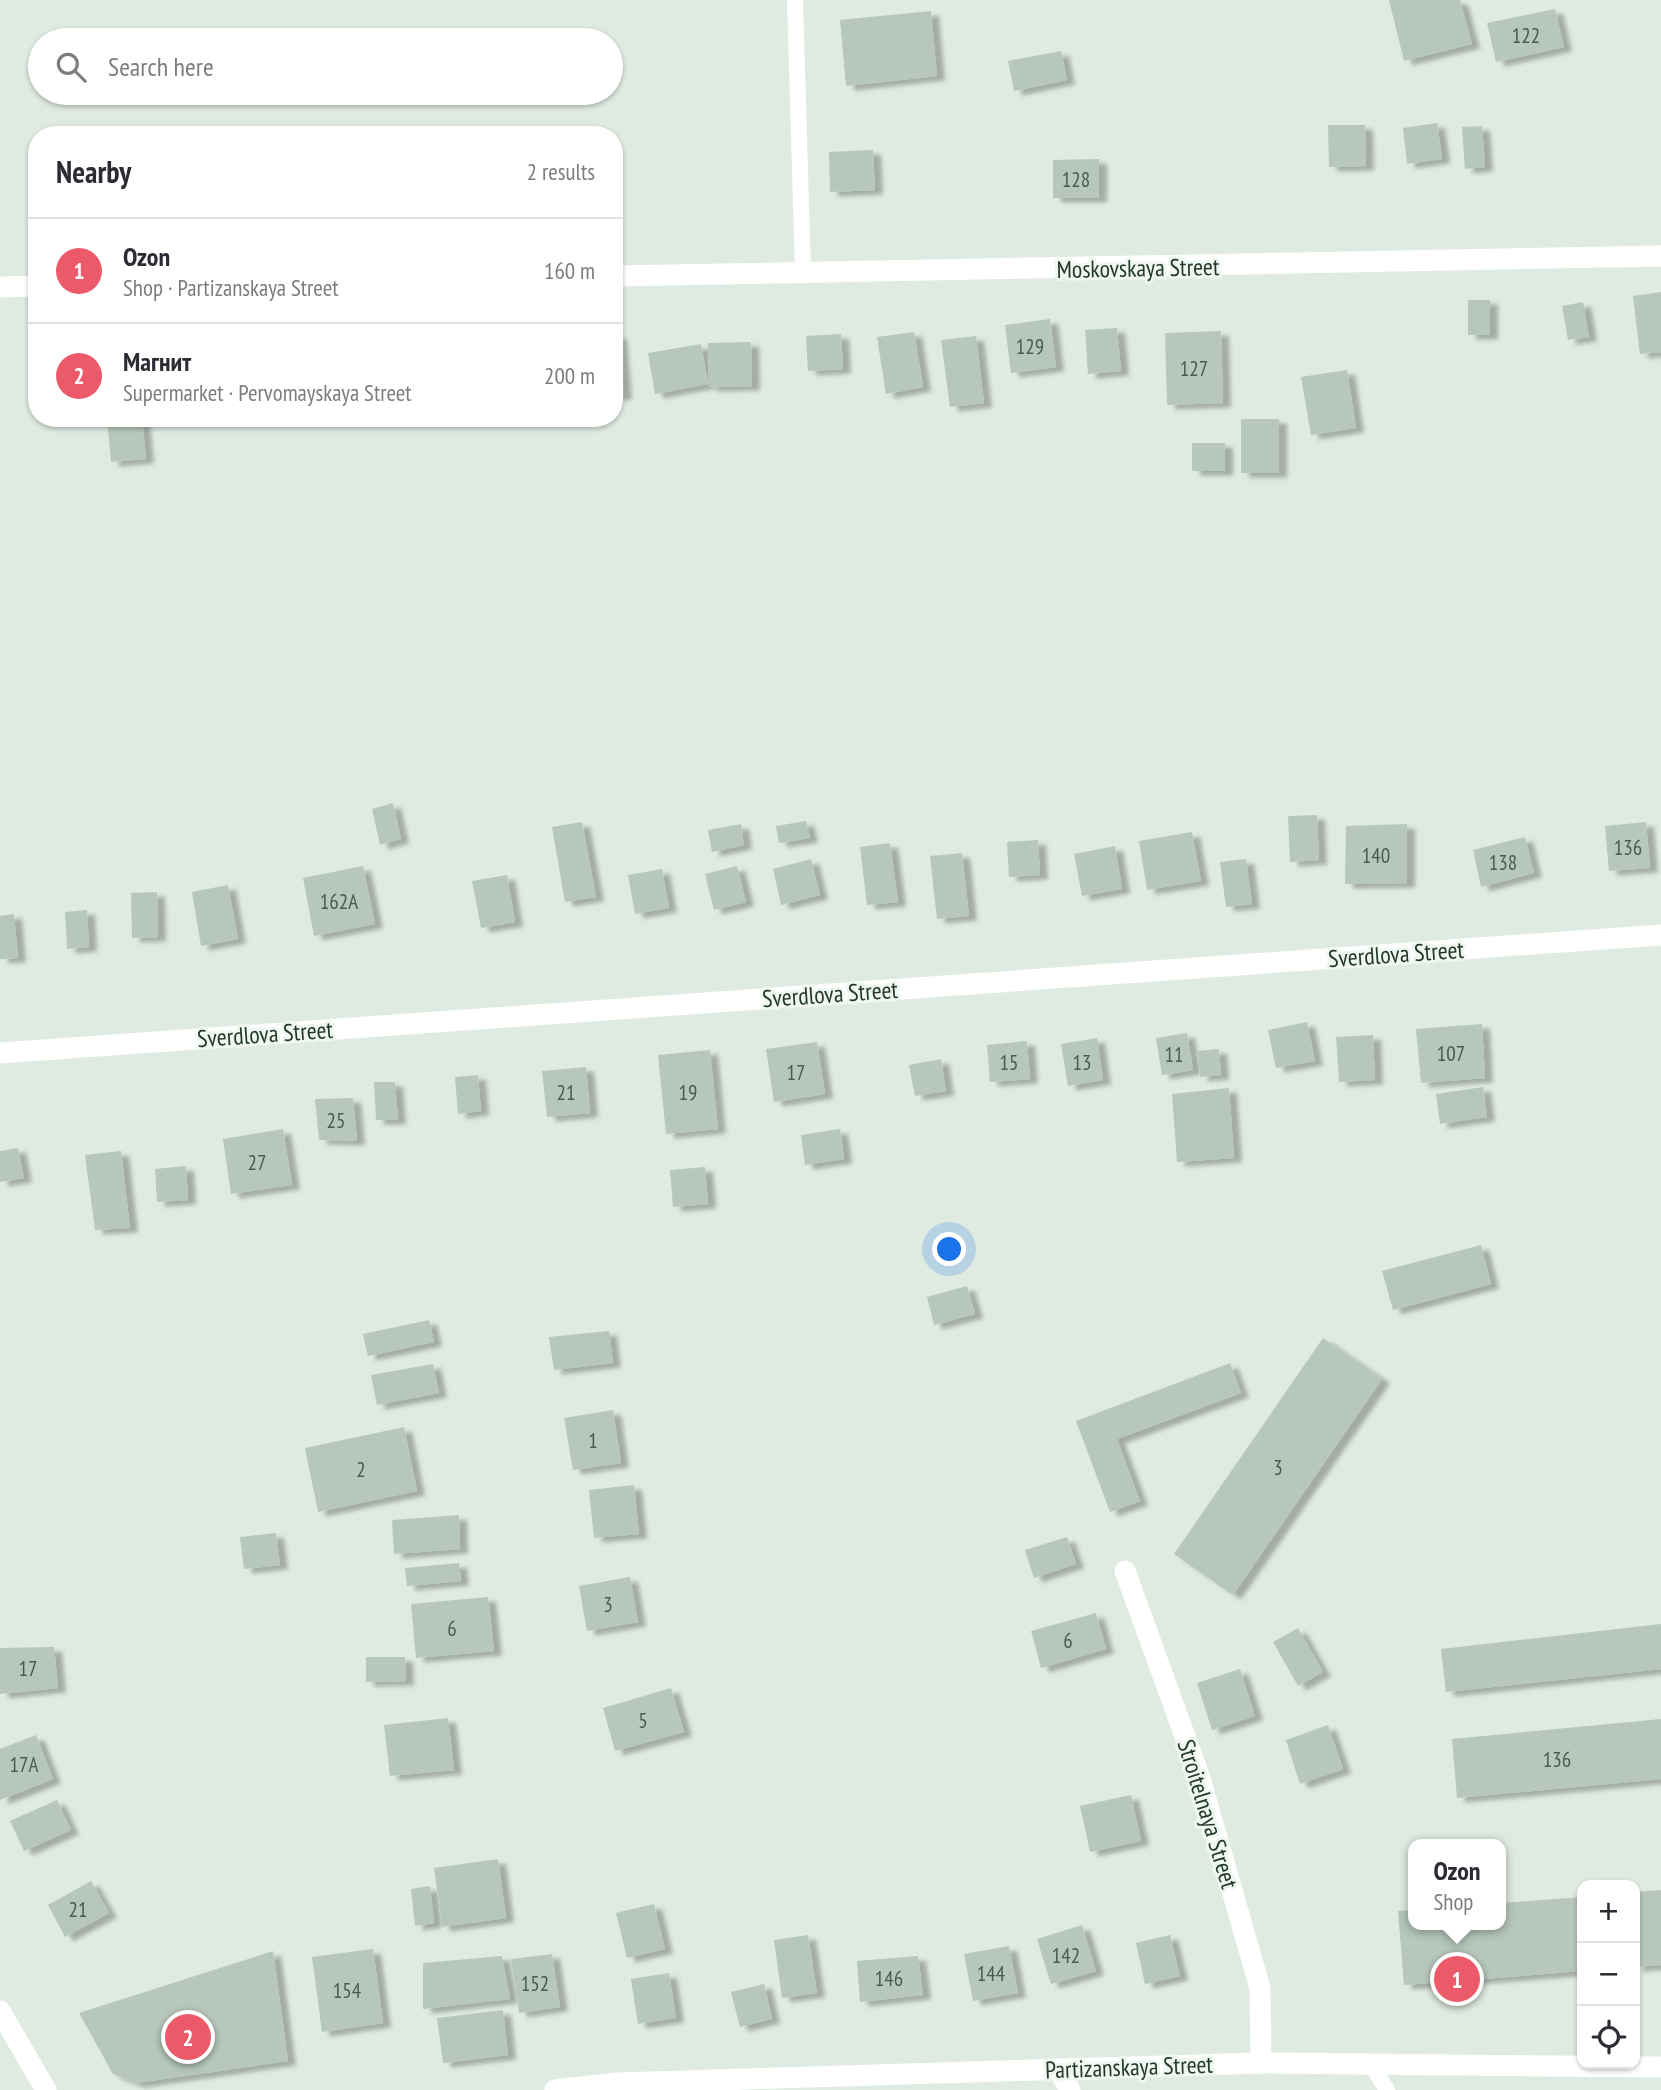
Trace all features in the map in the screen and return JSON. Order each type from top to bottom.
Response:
[{"type":"street","name":"Moskovskaya Street","points":[[623,276],[1661,256]]},
{"type":"street","points":[[0,287],[28,286]]},
{"type":"street","name":"Sverdlova Street","points":[[0,1053],[1661,935]]},
{"type":"street","name":"Stroitelnaya Street","points":[[1125,1571],[1199,1775],[1260,1988],[1261,2063]]},
{"type":"street","points":[[0,2011],[46,2090]]},
{"type":"street","name":"Partizanskaya Street","points":[[555,2090],[618,2083],[1261,2063],[1661,2067]]},
{"type":"street","points":[[1058,2069],[1070,2090]]},
{"type":"lane","points":[[795,0],[803,273]]},
{"type":"lane","points":[[1372,2066],[1387,2090]]},
{"type":"building","points":[[1389,0],[1460,0],[1472,44],[1404,61]]},
{"type":"building","points":[[1555,9],[1564,47],[1496,62],[1487,23]]},
{"type":"building","points":[[931,11],[937,76],[846,86],[840,20]]},
{"type":"building","points":[[1061,51],[1067,80],[1014,91],[1008,61]]},
{"type":"building","points":[[1437,123],[1442,159],[1407,164],[1403,128]]},
{"type":"building","points":[[1328,125],[1365,125],[1366,166],[1329,167]]},
{"type":"building","points":[[1482,126],[1485,167],[1465,169],[1462,127]]},
{"type":"building","points":[[873,150],[875,190],[830,192],[829,152]]},
{"type":"building","points":[[1099,159],[1099,198],[1053,198],[1053,160]]},
{"type":"building","points":[[1661,292],[1661,352],[1640,354],[1633,296]]},
{"type":"building","points":[[1468,300],[1490,300],[1490,335],[1468,335]]},
{"type":"building","points":[[1583,302],[1589,337],[1568,340],[1562,306]]},
{"type":"building","points":[[1050,319],[1056,367],[1011,373],[1005,325]]},
{"type":"building","points":[[1117,328],[1121,371],[1088,374],[1085,330]]},
{"type":"building","points":[[1221,331],[1223,403],[1167,405],[1165,333]]},
{"type":"building","points":[[914,332],[923,387],[886,394],[877,337]]},
{"type":"building","points":[[841,334],[843,369],[808,371],[806,336]]},
{"type":"building","points":[[976,336],[984,403],[950,407],[941,340]]},
{"type":"building","points":[[751,342],[752,386],[709,387],[708,343]]},
{"type":"building","points":[[701,344],[708,384],[655,394],[648,353]]},
{"type":"building","points":[[1347,370],[1356,428],[1311,435],[1301,377]]},
{"type":"building","points":[[1241,419],[1279,419],[1279,473],[1241,473]]},
{"type":"building","points":[[108,427],[143,427],[146,459],[111,462]]},
{"type":"building","points":[[1192,443],[1225,443],[1225,471],[1192,471]]},
{"type":"building","points":[[393,803],[401,839],[380,845],[372,809]]},
{"type":"building","points":[[1317,815],[1319,860],[1290,862],[1288,816]]},
{"type":"building","points":[[806,821],[810,838],[779,843],[776,826]]},
{"type":"building","points":[[582,822],[596,897],[565,902],[552,827]]},
{"type":"building","points":[[1646,822],[1650,868],[1609,871],[1605,826]]},
{"type":"building","points":[[741,824],[744,845],[712,852],[708,830]]},
{"type":"building","points":[[1407,824],[1407,883],[1345,884],[1346,826]]},
{"type":"building","points":[[1192,832],[1201,881],[1147,890],[1139,841]]},
{"type":"building","points":[[1525,837],[1534,873],[1481,887],[1473,850]]},
{"type":"building","points":[[1038,840],[1040,875],[1009,877],[1007,842]]},
{"type":"building","points":[[890,843],[898,902],[867,905],[860,847]]},
{"type":"building","points":[[1115,846],[1122,889],[1082,896],[1074,854]]},
{"type":"building","points":[[962,853],[969,916],[937,919],[930,856]]},
{"type":"building","points":[[811,859],[820,895],[781,905],[773,869]]},
{"type":"building","points":[[1246,859],[1252,904],[1226,907],[1220,862]]},
{"type":"building","points":[[363,866],[375,924],[314,936],[303,878]]},
{"type":"building","points":[[737,866],[746,902],[714,910],[705,874]]},
{"type":"building","points":[[662,869],[669,908],[635,914],[628,875]]},
{"type":"building","points":[[507,875],[515,922],[481,928],[472,881]]},
{"type":"building","points":[[228,885],[238,939],[201,946],[192,892]]},
{"type":"building","points":[[157,892],[158,937],[132,938],[131,893]]},
{"type":"building","points":[[87,910],[89,947],[67,949],[65,912]]},
{"type":"building","points":[[14,914],[18,958],[0,959],[0,916]]},
{"type":"building","points":[[1307,1022],[1315,1061],[1276,1068],[1268,1030]]},
{"type":"building","points":[[1482,1024],[1485,1078],[1421,1083],[1416,1029]]},
{"type":"building","points":[[1187,1033],[1193,1070],[1162,1075],[1156,1038]]},
{"type":"building","points":[[1373,1035],[1375,1080],[1339,1082],[1336,1037]]},
{"type":"building","points":[[1097,1038],[1103,1080],[1068,1086],[1061,1044]]},
{"type":"building","points":[[1027,1041],[1030,1079],[990,1082],[987,1045]]},
{"type":"building","points":[[817,1042],[825,1094],[774,1102],[766,1049]]},
{"type":"building","points":[[1219,1049],[1221,1075],[1200,1077],[1198,1051]]},
{"type":"building","points":[[710,1050],[718,1129],[666,1134],[658,1055]]},
{"type":"building","points":[[941,1059],[946,1091],[915,1096],[909,1065]]},
{"type":"building","points":[[586,1067],[590,1113],[547,1117],[542,1071]]},
{"type":"building","points":[[478,1075],[481,1111],[458,1114],[455,1077]]},
{"type":"building","points":[[374,1082],[395,1082],[398,1120],[376,1120]]},
{"type":"building","points":[[1483,1087],[1487,1117],[1440,1124],[1436,1094]]},
{"type":"building","points":[[1229,1088],[1234,1158],[1177,1162],[1172,1094]]},
{"type":"building","points":[[353,1098],[357,1141],[319,1140],[315,1099]]},
{"type":"building","points":[[283,1129],[292,1185],[231,1194],[223,1139]]},
{"type":"building","points":[[840,1129],[844,1159],[805,1165],[801,1135]]},
{"type":"building","points":[[18,1148],[24,1178],[0,1182],[0,1151]]},
{"type":"building","points":[[121,1151],[130,1228],[95,1230],[85,1155]]},
{"type":"building","points":[[186,1166],[188,1200],[157,1202],[155,1169]]},
{"type":"building","points":[[705,1167],[708,1204],[673,1207],[670,1170]]},
{"type":"building","points":[[1481,1245],[1491,1284],[1393,1310],[1382,1271]]},
{"type":"building","points":[[967,1286],[975,1314],[934,1325],[927,1297]]},
{"type":"building","points":[[429,1320],[434,1342],[368,1356],[363,1334]]},
{"type":"building","points":[[609,1331],[613,1363],[554,1370],[549,1337]]},
{"type":"building","points":[[1323,1338],[1382,1379],[1233,1595],[1174,1554]]},
{"type":"building","points":[[1230,1363],[1241,1393],[1117,1439],[1140,1501],[1110,1512],[1076,1421]]},
{"type":"building","points":[[433,1364],[439,1393],[377,1405],[371,1375]]},
{"type":"building","points":[[613,1410],[621,1463],[573,1470],[564,1418]]},
{"type":"building","points":[[404,1427],[417,1491],[318,1512],[305,1448]]},
{"type":"building","points":[[634,1485],[639,1534],[594,1538],[589,1490]]},
{"type":"building","points":[[459,1515],[460,1549],[394,1554],[392,1520]]},
{"type":"building","points":[[276,1533],[280,1565],[244,1569],[240,1537]]},
{"type":"building","points":[[1067,1537],[1076,1564],[1034,1578],[1025,1550]]},
{"type":"building","points":[[459,1563],[461,1581],[407,1586],[405,1568]]},
{"type":"building","points":[[630,1577],[638,1622],[587,1631],[579,1586]]},
{"type":"building","points":[[488,1597],[494,1651],[416,1658],[411,1604]]},
{"type":"building","points":[[1096,1613],[1106,1649],[1041,1668],[1031,1631]]},
{"type":"building","points":[[1661,1624],[1661,1669],[1446,1692],[1441,1649]]},
{"type":"building","points":[[1298,1628],[1323,1672],[1298,1686],[1273,1642]]},
{"type":"building","points":[[54,1647],[58,1688],[0,1694],[0,1648]]},
{"type":"building","points":[[366,1657],[405,1657],[406,1681],[366,1682]]},
{"type":"building","points":[[1240,1669],[1255,1716],[1212,1730],[1197,1683]]},
{"type":"building","points":[[671,1688],[684,1732],[615,1751],[603,1708]]},
{"type":"building","points":[[448,1718],[454,1770],[390,1776],[384,1725]]},
{"type":"building","points":[[1661,1719],[1661,1779],[1457,1798],[1452,1739]]},
{"type":"building","points":[[1328,1725],[1343,1769],[1300,1784],[1286,1740]]},
{"type":"building","points":[[36,1735],[53,1779],[0,1800],[0,1749]]},
{"type":"building","points":[[1131,1795],[1141,1841],[1090,1852],[1080,1806]]},
{"type":"building","points":[[57,1800],[71,1830],[24,1851],[10,1821]]},
{"type":"building","points":[[498,1859],[506,1918],[442,1927],[434,1868]]},
{"type":"building","points":[[91,1881],[109,1913],[65,1937],[48,1905]]},
{"type":"building","points":[[430,1886],[434,1923],[415,1926],[411,1889]]},
{"type":"building","points":[[1661,1890],[1661,1965],[1640,1967],[1640,1892]]},
{"type":"building","points":[[1577,1897],[1577,1971],[1404,1985],[1398,1911],[1408,1910],[1408,1930],[1506,1930],[1506,1903]]},
{"type":"building","points":[[654,1904],[665,1949],[627,1958],[616,1913]]},
{"type":"building","points":[[1082,1925],[1096,1971],[1051,1984],[1037,1939]]},
{"type":"building","points":[[808,1935],[817,1993],[782,1998],[774,1940]]},
{"type":"building","points":[[1170,1935],[1180,1976],[1145,1984],[1136,1943]]},
{"type":"building","points":[[1009,1946],[1018,1993],[973,2001],[964,1954]]},
{"type":"building","points":[[373,1949],[383,2023],[322,2032],[312,1957]]},
{"type":"building","points":[[273,1951],[288,2061],[136,2083],[113,2074],[79,2013]]},
{"type":"building","points":[[552,1954],[560,2007],[519,2013],[511,1959]]},
{"type":"building","points":[[502,1956],[510,1999],[423,2009],[423,1963]]},
{"type":"building","points":[[918,1956],[923,1995],[860,2002],[857,1961]]},
{"type":"building","points":[[669,1973],[676,2018],[638,2024],[631,1979]]},
{"type":"building","points":[[764,1984],[772,2019],[740,2027],[731,1992]]},
{"type":"building","points":[[503,2010],[508,2055],[443,2063],[437,2018]]},
{"type":"place","name":"Ozon","points":[[1457,1979]]},
{"type":"place","name":"Магнит","points":[[188,2037]]}]
